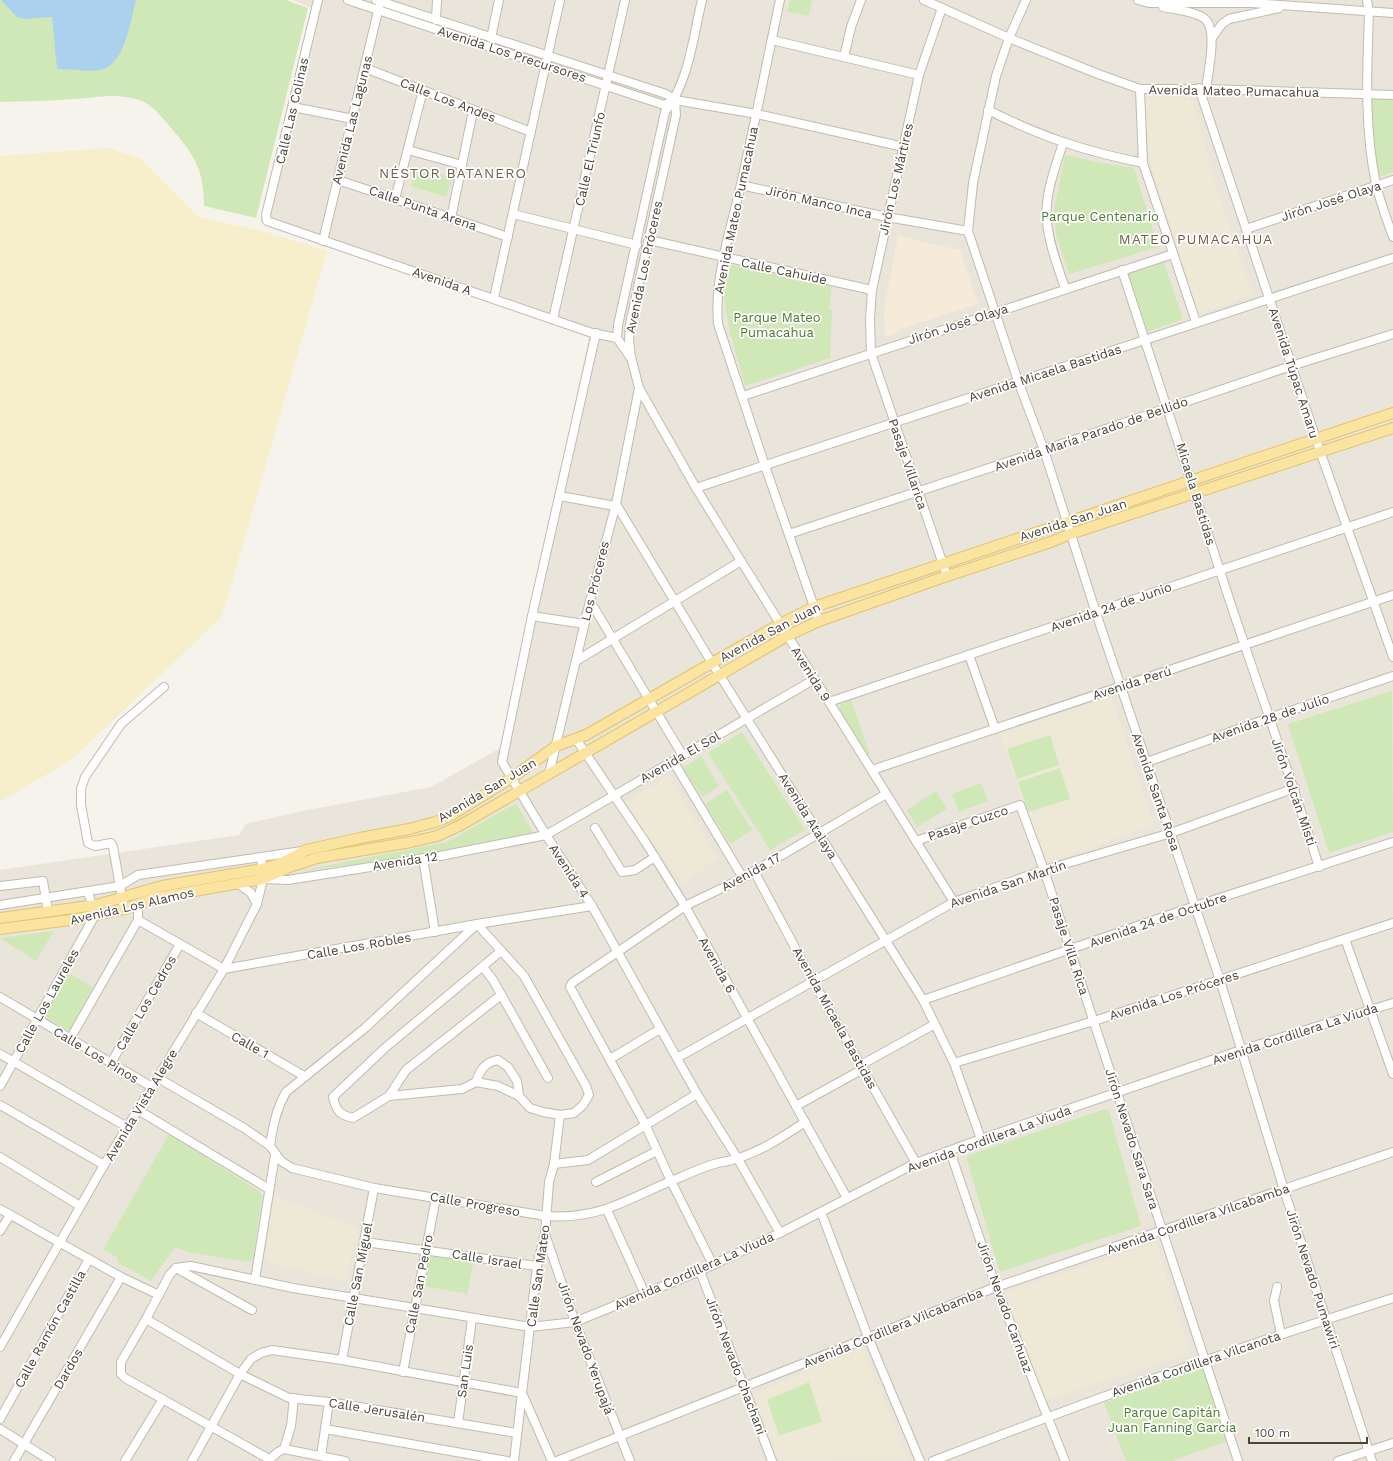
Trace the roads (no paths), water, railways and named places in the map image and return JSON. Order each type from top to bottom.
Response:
[{"type":"main road","name":"Avenida San Juan","points":[[262,874],[306,850],[409,829],[450,816],[512,778],[556,746],[586,735],[780,624],[814,607],[1393,413]]},
{"type":"main road","name":"Avenida San Juan","points":[[262,874],[317,858],[412,842],[437,836],[459,826],[788,636],[819,621],[946,576],[1051,542],[1070,534],[1393,428]]},
{"type":"main road","name":"Avenida Los Alamos","points":[[0,918],[48,912],[124,909],[155,898],[239,884],[262,874]]},
{"type":"main road","name":"Avenida Los Alamos","points":[[0,929],[93,911],[122,898],[162,886],[262,874]]},
{"type":"street","name":"Calle Las Colinas","points":[[267,221],[266,215],[318,0]]},
{"type":"street","name":"Avenida Los Precursores","points":[[348,0],[379,3],[436,20],[608,77],[666,94],[675,100],[757,114],[904,147]]},
{"type":"street","points":[[436,20],[437,0]]},
{"type":"street","points":[[491,38],[499,0]]},
{"type":"street","points":[[494,298],[560,0]]},
{"type":"street","name":"Calle El Triunfo","points":[[553,319],[625,0]]},
{"type":"street","name":"Avenida Los Próceres","points":[[631,357],[617,338],[618,325],[665,112],[675,100],[685,73],[702,0]]},
{"type":"street","name":"Avenida Mateo Pumacahua","points":[[780,0],[757,114],[723,257],[717,291],[718,324],[765,466],[819,621]]},
{"type":"street","points":[[844,57],[851,27],[861,0]]},
{"type":"street","name":"Avenida Mateo Pumacahua","points":[[924,0],[1009,38],[1098,74],[1140,88],[1202,88],[1393,95]]},
{"type":"street","points":[[968,231],[973,183],[996,76],[1009,38],[1026,0]]},
{"type":"street","points":[[1138,0],[1197,15],[1205,19],[1209,24],[1212,38],[1202,88]]},
{"type":"street","points":[[1367,0],[1369,12],[1366,95],[1368,136],[1376,186],[1393,237]]},
{"type":"street","points":[[1149,3],[1251,2],[1293,5]]},
{"type":"street","name":"Avenida Los Precursores","points":[[379,3],[546,66],[606,86],[664,105],[675,100]]},
{"type":"street","name":"Avenida Las Lagunas","points":[[323,241],[365,68],[379,3]]},
{"type":"street","points":[[1212,38],[1222,24],[1228,19],[1293,5],[1308,3],[1369,12],[1393,13]]},
{"type":"street","name":"Jirón Los Mártires","points":[[871,353],[870,319],[872,290],[919,74],[942,8]]},
{"type":"street","points":[[772,40],[919,74]]},
{"type":"street","name":"Calle Los Andes","points":[[365,68],[473,111],[531,132]]},
{"type":"street","points":[[1140,88],[1143,163],[1196,322]]},
{"type":"street","name":"Avenida Túpac Amaru","points":[[1202,88],[1291,366],[1375,602],[1393,657]]},
{"type":"street","points":[[395,199],[423,90]]},
{"type":"street","name":"Avenida Los Próceres","points":[[631,357],[629,340],[630,324],[676,115],[675,100]]},
{"type":"street","points":[[293,107],[353,119]]},
{"type":"street","points":[[988,110],[1025,128],[1063,143],[1101,154],[1143,163]]},
{"type":"street","points":[[451,218],[473,111]]},
{"type":"street","points":[[1063,143],[1053,175],[1048,199],[1047,222],[1064,288]]},
{"type":"street","points":[[408,150],[462,165]]},
{"type":"street","name":"Calle Punta Arena","points":[[338,180],[508,237]]},
{"type":"street","name":"Jirón José Olaya","points":[[1246,228],[1393,180]]},
{"type":"street","name":"Jirón Manco Inca","points":[[741,185],[887,218],[968,231]]},
{"type":"street","points":[[513,214],[637,244]]},
{"type":"street","name":"Avenida A","points":[[267,221],[553,319],[617,338]]},
{"type":"street","name":"Avenida Santa Rosa","points":[[968,231],[1018,381],[1044,450],[1120,686],[1220,980],[1241,1050]]},
{"type":"street","name":"Calle Cahuide","points":[[649,240],[872,290]]},
{"type":"street","name":"Jirón José Olaya","points":[[743,396],[1064,288],[1173,254]]},
{"type":"street","name":"Avenida Micaela Bastidas","points":[[696,488],[1393,258]]},
{"type":"street","name":"Micaela Bastidas","points":[[1122,270],[1269,718]]},
{"type":"street","name":"Avenida 4","points":[[596,333],[532,616],[502,760],[546,835],[592,906],[697,1094],[738,1159],[780,1233]]},
{"type":"street","name":"Avenida María Parado de Bellido","points":[[789,534],[1044,450],[1291,366],[1393,334]]},
{"type":"street","name":"Pasaje Villarica","points":[[871,353],[946,576]]},
{"type":"street","name":"Avenida 9","points":[[631,357],[640,388],[696,488],[954,902]]},
{"type":"street","name":"Los Próceres","points":[[549,774],[584,624],[615,505],[640,388]]},
{"type":"street","points":[[560,496],[615,505]]},
{"type":"street","name":"Avenida Atalaya","points":[[615,505],[712,663],[924,1000],[954,1063],[981,1139]]},
{"type":"street","name":"Avenida 24 de Junio","points":[[829,702],[1393,512]]},
{"type":"street","points":[[576,660],[613,640],[741,561]]},
{"type":"street","name":"Avenida Perú","points":[[872,770],[1393,595]]},
{"type":"street","points":[[590,601],[683,756]]},
{"type":"street","points":[[532,616],[584,624]]},
{"type":"street","points":[[969,655],[995,729]]},
{"type":"street","name":"Avenida 28 de Julio","points":[[1147,762],[1269,718],[1393,676]]},
{"type":"street","name":"Avenida El Sol","points":[[546,835],[815,679]]},
{"type":"street","points":[[124,909],[111,843],[94,846],[88,843],[81,805],[81,789],[84,778],[121,724],[164,686]]},
{"type":"street","name":"Jirón Volcán Misti","points":[[1269,718],[1295,788],[1319,867]]},
{"type":"street","name":"Avenida 6","points":[[576,739],[685,906],[746,1019],[847,1198]]},
{"type":"street","points":[[673,762],[743,878]]},
{"type":"street","name":"Avenida San Martín","points":[[677,1058],[885,939],[954,902],[1044,870],[1171,833],[1295,788]]},
{"type":"street","name":"Avenida 17","points":[[610,1059],[570,987],[572,983],[685,906],[743,878],[886,794]]},
{"type":"street","name":"Pasaje Cuzco","points":[[916,841],[1020,805]]},
{"type":"street","name":"Pasaje Villa Rica","points":[[1020,805],[1044,870],[1094,1021]]},
{"type":"street","points":[[594,828],[622,872],[635,870],[654,857]]},
{"type":"street","name":"Avenida 12","points":[[262,874],[288,880],[423,858],[546,835]]},
{"type":"street","name":"Avenida 24 de Octubre","points":[[924,1000],[1195,906],[1393,842]]},
{"type":"street","points":[[0,905],[46,899],[120,886],[138,875],[306,850]]},
{"type":"street","name":"Avenida Vista Alegre","points":[[0,1347],[58,1242],[224,969],[257,904],[262,874],[261,857]]},
{"type":"street","points":[[423,858],[435,932]]},
{"type":"street","name":"Avenida Micaela Bastidas","points":[[754,871],[813,981],[916,1163]]},
{"type":"street","points":[[0,886],[43,881],[48,912]]},
{"type":"street","points":[[239,884],[251,893],[257,904]]},
{"type":"street","points":[[88,892],[93,911]]},
{"type":"street","points":[[70,1039],[138,920],[138,904]]},
{"type":"street","name":"Calle Los Robles","points":[[224,969],[477,924],[592,906]]},
{"type":"street","name":"Calle Los Laureles","points":[[0,1086],[37,1019],[93,911]]},
{"type":"street","points":[[138,920],[224,969]]},
{"type":"street","name":"Avenida Los Próceres","points":[[954,1063],[1094,1021],[1393,922]]},
{"type":"street","points":[[270,1146],[273,1124],[279,1105],[286,1092],[365,1028],[477,924],[524,976],[586,1086],[588,1095],[583,1105],[574,1113],[560,1115],[530,1108],[520,1096],[498,1086],[476,1082],[462,1089],[389,1096]]},
{"type":"street","points":[[1345,939],[1372,1010],[1393,1074]]},
{"type":"street","name":"Calle Los Cedros","points":[[112,1063],[180,944]]},
{"type":"street","points":[[501,951],[386,1047],[333,1097],[335,1108],[342,1116],[353,1118],[389,1096],[406,1070],[501,995]]},
{"type":"street","points":[[483,966],[548,1078]]},
{"type":"street","name":"Calle Los Pinos","points":[[0,997],[152,1087]]},
{"type":"street","name":"Avenida Cordillera La Viuda","points":[[176,1268],[191,1266],[255,1280],[472,1319],[530,1327],[575,1322],[713,1265],[780,1233],[916,1163],[981,1139],[1241,1050],[1393,1003]]},
{"type":"street","name":"Calle 1","points":[[196,1013],[304,1076]]},
{"type":"street","name":"Jirón Nevado Sara Sara","points":[[1094,1021],[1161,1231],[1238,1461]]},
{"type":"street","points":[[796,1106],[935,1024]]},
{"type":"street","points":[[660,1029],[610,1059],[645,1124],[671,1181],[713,1265]]},
{"type":"street","name":"Jirón Nevado Pumawiri","points":[[1241,1050],[1284,1190],[1372,1461]]},
{"type":"street","points":[[0,1054],[127,1127]]},
{"type":"street","points":[[476,1082],[479,1073],[485,1064],[498,1060],[508,1067],[517,1080],[520,1096]]},
{"type":"street","name":"Calle Progreso","points":[[158,1078],[244,1128],[270,1146],[275,1155],[292,1168],[374,1188],[546,1216],[569,1217],[607,1210],[671,1181],[718,1162],[738,1159],[773,1143],[805,1122]]},
{"type":"street","points":[[554,1164],[588,1160],[645,1124],[697,1094]]},
{"type":"street","points":[[0,1105],[104,1165]]},
{"type":"street","points":[[138,1110],[269,1189]]},
{"type":"street","name":"Calle San Mateo","points":[[514,1461],[537,1266],[545,1234],[549,1182],[554,1164],[560,1115]]},
{"type":"street","points":[[596,1182],[657,1151]]},
{"type":"street","name":"Jirón Nevado Carhuaz","points":[[950,1151],[996,1287],[1065,1461]]},
{"type":"street","name":"Avenida Cordillera Vilcabamba","points":[[557,1461],[996,1287],[1393,1152]]},
{"type":"street","points":[[255,1280],[275,1155]]},
{"type":"street","points":[[0,1157],[80,1206]]},
{"type":"street","name":"Calle San Miguel","points":[[342,1360],[374,1188]]},
{"type":"street","name":"Calle San Pedro","points":[[403,1372],[436,1197]]},
{"type":"street","points":[[0,1209],[89,1259],[159,1295]]},
{"type":"street","points":[[607,1210],[645,1294]]},
{"type":"street","points":[[821,1212],[868,1337],[920,1461]]},
{"type":"street","points":[[0,1232],[10,1215]]},
{"type":"street","name":"Jirón Nevado Yerupajá","points":[[545,1234],[575,1322],[630,1461]]},
{"type":"street","name":"Calle Israel","points":[[365,1242],[537,1266]]},
{"type":"street","name":"Calle Ramón Castilla","points":[[0,1419],[89,1259]]},
{"type":"street","points":[[252,1310],[176,1268],[170,1274],[121,1362],[121,1374],[125,1378],[269,1460],[284,1449],[291,1426],[294,1398]]},
{"type":"street","name":"Jirón Nevado Chachani","points":[[700,1271],[772,1461]]},
{"type":"street","name":"Dardos","points":[[14,1461],[121,1276]]},
{"type":"street","points":[[1277,1287],[1274,1301],[1281,1334]]},
{"type":"street","name":"Avenida Cordillera Vilcanota","points":[[933,1461],[1047,1417],[1205,1360],[1393,1298]]},
{"type":"street","name":"Calle Jerusalén","points":[[146,1319],[240,1374],[289,1398],[329,1402],[518,1434]]},
{"type":"street","name":"San Luis","points":[[458,1423],[472,1319]]},
{"type":"street","points":[[194,1460],[240,1374],[252,1359],[261,1353],[272,1350],[342,1360],[522,1393],[552,1461]]},
{"type":"street","points":[[125,1461],[163,1399]]},
{"type":"street","points":[[321,1456],[329,1402]]},
{"type":"street","points":[[325,1428],[508,1461]]},
{"type":"street","points":[[0,1429],[51,1461]]},
{"type":"street","points":[[1338,1461],[1393,1443]]},
{"type":"street","points":[[284,1449],[302,1457],[321,1456],[345,1461]]},
{"type":"water","points":[[1,0],[136,0],[129,30],[121,52],[108,67],[90,71],[57,69],[52,17],[24,19],[17,17]]},
{"type":"district","name":"NÉSTOR BATANERO","points":[[453,173]]},
{"type":"district","name":"MATEO PUMACAHUA","points":[[1196,239]]},
{"type":"park label","name":"Parque Centenario","points":[[1100,216]]},
{"type":"park label","name":"Parque Mateo Pumacahua","points":[[777,324]]},
{"type":"park label","name":"Parque Capitán Juan Fanning García","points":[[1172,1420]]}]
